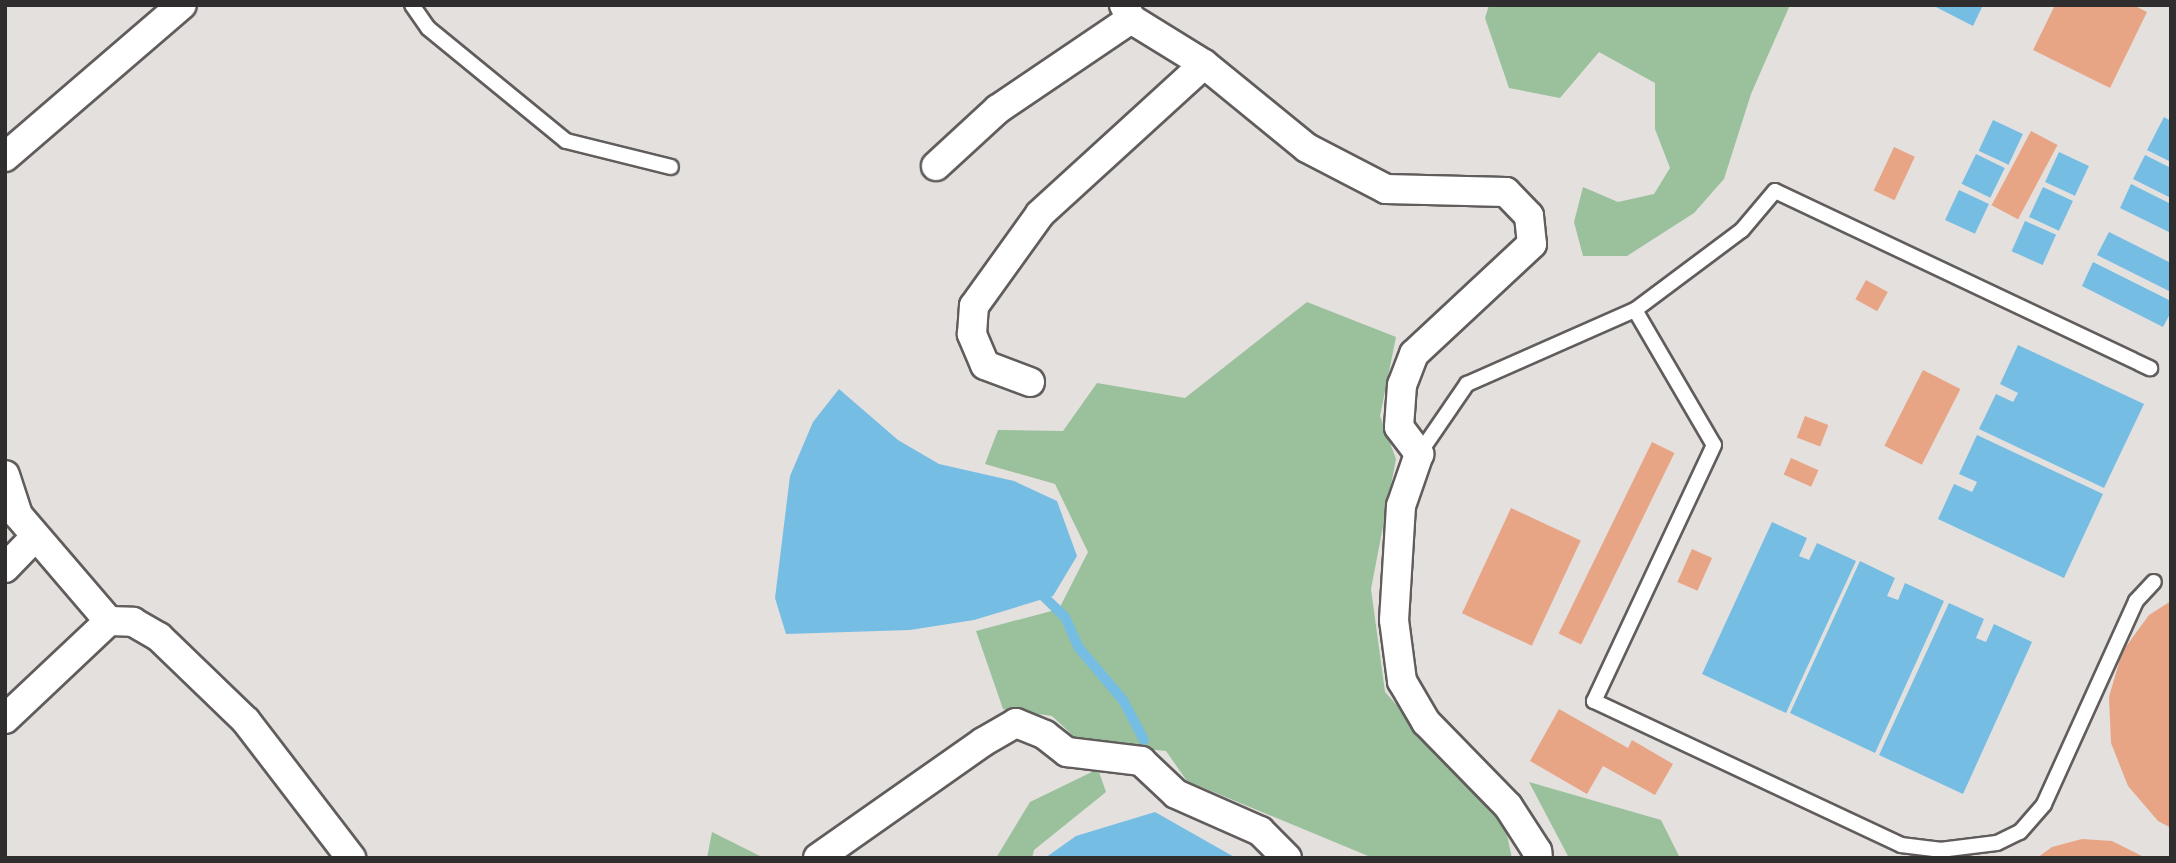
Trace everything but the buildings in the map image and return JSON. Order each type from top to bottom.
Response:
[{"type":"street","points":[[5,157],[182,5]]},
{"type":"street","points":[[936,166],[998,109],[1128,12],[1204,64],[1307,148],[1386,189],[1506,192],[1530,216],[1532,244],[1414,354],[1402,385],[1399,427],[1419,454],[1401,506],[1394,620],[1402,681],[1426,722],[1508,806],[1538,858]]},
{"type":"street","points":[[1030,382],[985,365],[972,334],[974,306],[1040,214],[1204,64]]},
{"type":"street","points":[[5,475],[18,515],[109,621]]},
{"type":"street","points":[[5,568],[35,537]]},
{"type":"street","points":[[5,719],[109,621],[133,622],[159,637],[246,721],[351,858]]},
{"type":"street","points":[[818,858],[983,742],[1016,723],[1045,735],[1067,752],[1141,761],[1176,794],[1260,831],[1287,858]]},
{"type":"lane","points":[[412,5],[428,27],[566,141],[671,167]]},
{"type":"lane","points":[[1419,454],[1467,384],[1635,310],[1742,230],[1775,191],[2150,368]]},
{"type":"lane","points":[[1635,310],[1714,445],[1594,701],[1900,845],[1940,850],[1997,843],[2020,832],[2044,804],[2136,601],[2154,582]]},
{"type":"green space","points":[[1489,5],[1790,5],[1751,94],[1724,179],[1694,213],[1627,256],[1583,256],[1574,222],[1583,187],[1618,202],[1654,194],[1670,168],[1655,129],[1655,83],[1599,52],[1560,98],[1509,88],[1485,18]]},
{"type":"green space","points":[[1307,302],[1396,337],[1380,416],[1396,459],[1371,589],[1385,692],[1505,826],[1512,858],[1373,858],[1187,781],[1166,751],[1080,742],[1052,716],[1003,709],[976,631],[1059,609],[1088,552],[1055,484],[985,464],[998,430],[1063,431],[1097,383],[1185,398]]},
{"type":"green space","points":[[1098,769],[1106,792],[1034,850],[1032,858],[996,858],[1030,802]]},
{"type":"green space","points":[[1529,782],[1661,820],[1680,858],[1569,858]]},
{"type":"green space","points":[[712,832],[764,858],[707,858]]},
{"type":"water","points":[[1932,5],[1983,5],[1973,26]]},
{"type":"water","points":[[2164,117],[2171,121],[2171,162],[2147,150]]},
{"type":"water","points":[[1993,120],[2023,134],[2009,165],[1979,151]]},
{"type":"water","points":[[2059,152],[2089,166],[2075,196],[2045,182]]},
{"type":"water","points":[[1976,154],[2005,168],[1990,198],[1962,184]]},
{"type":"water","points":[[2145,155],[2171,168],[2171,198],[2133,179]]},
{"type":"water","points":[[2131,184],[2171,204],[2171,233],[2120,208]]},
{"type":"water","points":[[2043,187],[2073,201],[2059,231],[2029,217]]},
{"type":"water","points":[[1959,190],[1989,204],[1975,234],[1945,220]]},
{"type":"water","points":[[2025,221],[2056,235],[2043,265],[2012,251]]},
{"type":"water","points":[[2109,232],[2171,263],[2171,292],[2097,255]]},
{"type":"water","points":[[2093,262],[2171,301],[2171,312],[2163,327],[2082,286]]},
{"type":"water","points":[[2018,345],[2144,404],[2104,488],[1979,429],[1996,394],[2013,402],[2018,393],[2000,384]]},
{"type":"water","points":[[839,389],[898,440],[939,464],[1014,481],[1057,501],[1077,556],[1053,596],[974,620],[910,630],[786,634],[775,598],[790,476],[813,422]]},
{"type":"water","points":[[1977,435],[2103,494],[2064,578],[1938,519],[1954,484],[1972,492],[1977,482],[1959,474]]},
{"type":"water","points":[[1772,522],[1807,538],[1799,556],[1809,560],[1817,543],[1856,561],[1786,713],[1702,674]]},
{"type":"water","points":[[1860,561],[1895,578],[1887,596],[1898,600],[1905,583],[1944,601],[1875,753],[1790,713]]},
{"type":"water","points":[[1949,603],[1984,619],[1976,638],[1986,642],[1994,624],[2032,642],[1963,794],[1879,755]]},
{"type":"water","points":[[1155,812],[1236,858],[1045,858],[1076,836]]},
{"type":"waterway","points":[[1037,590],[1065,617],[1079,648],[1123,700],[1144,740]]}]
